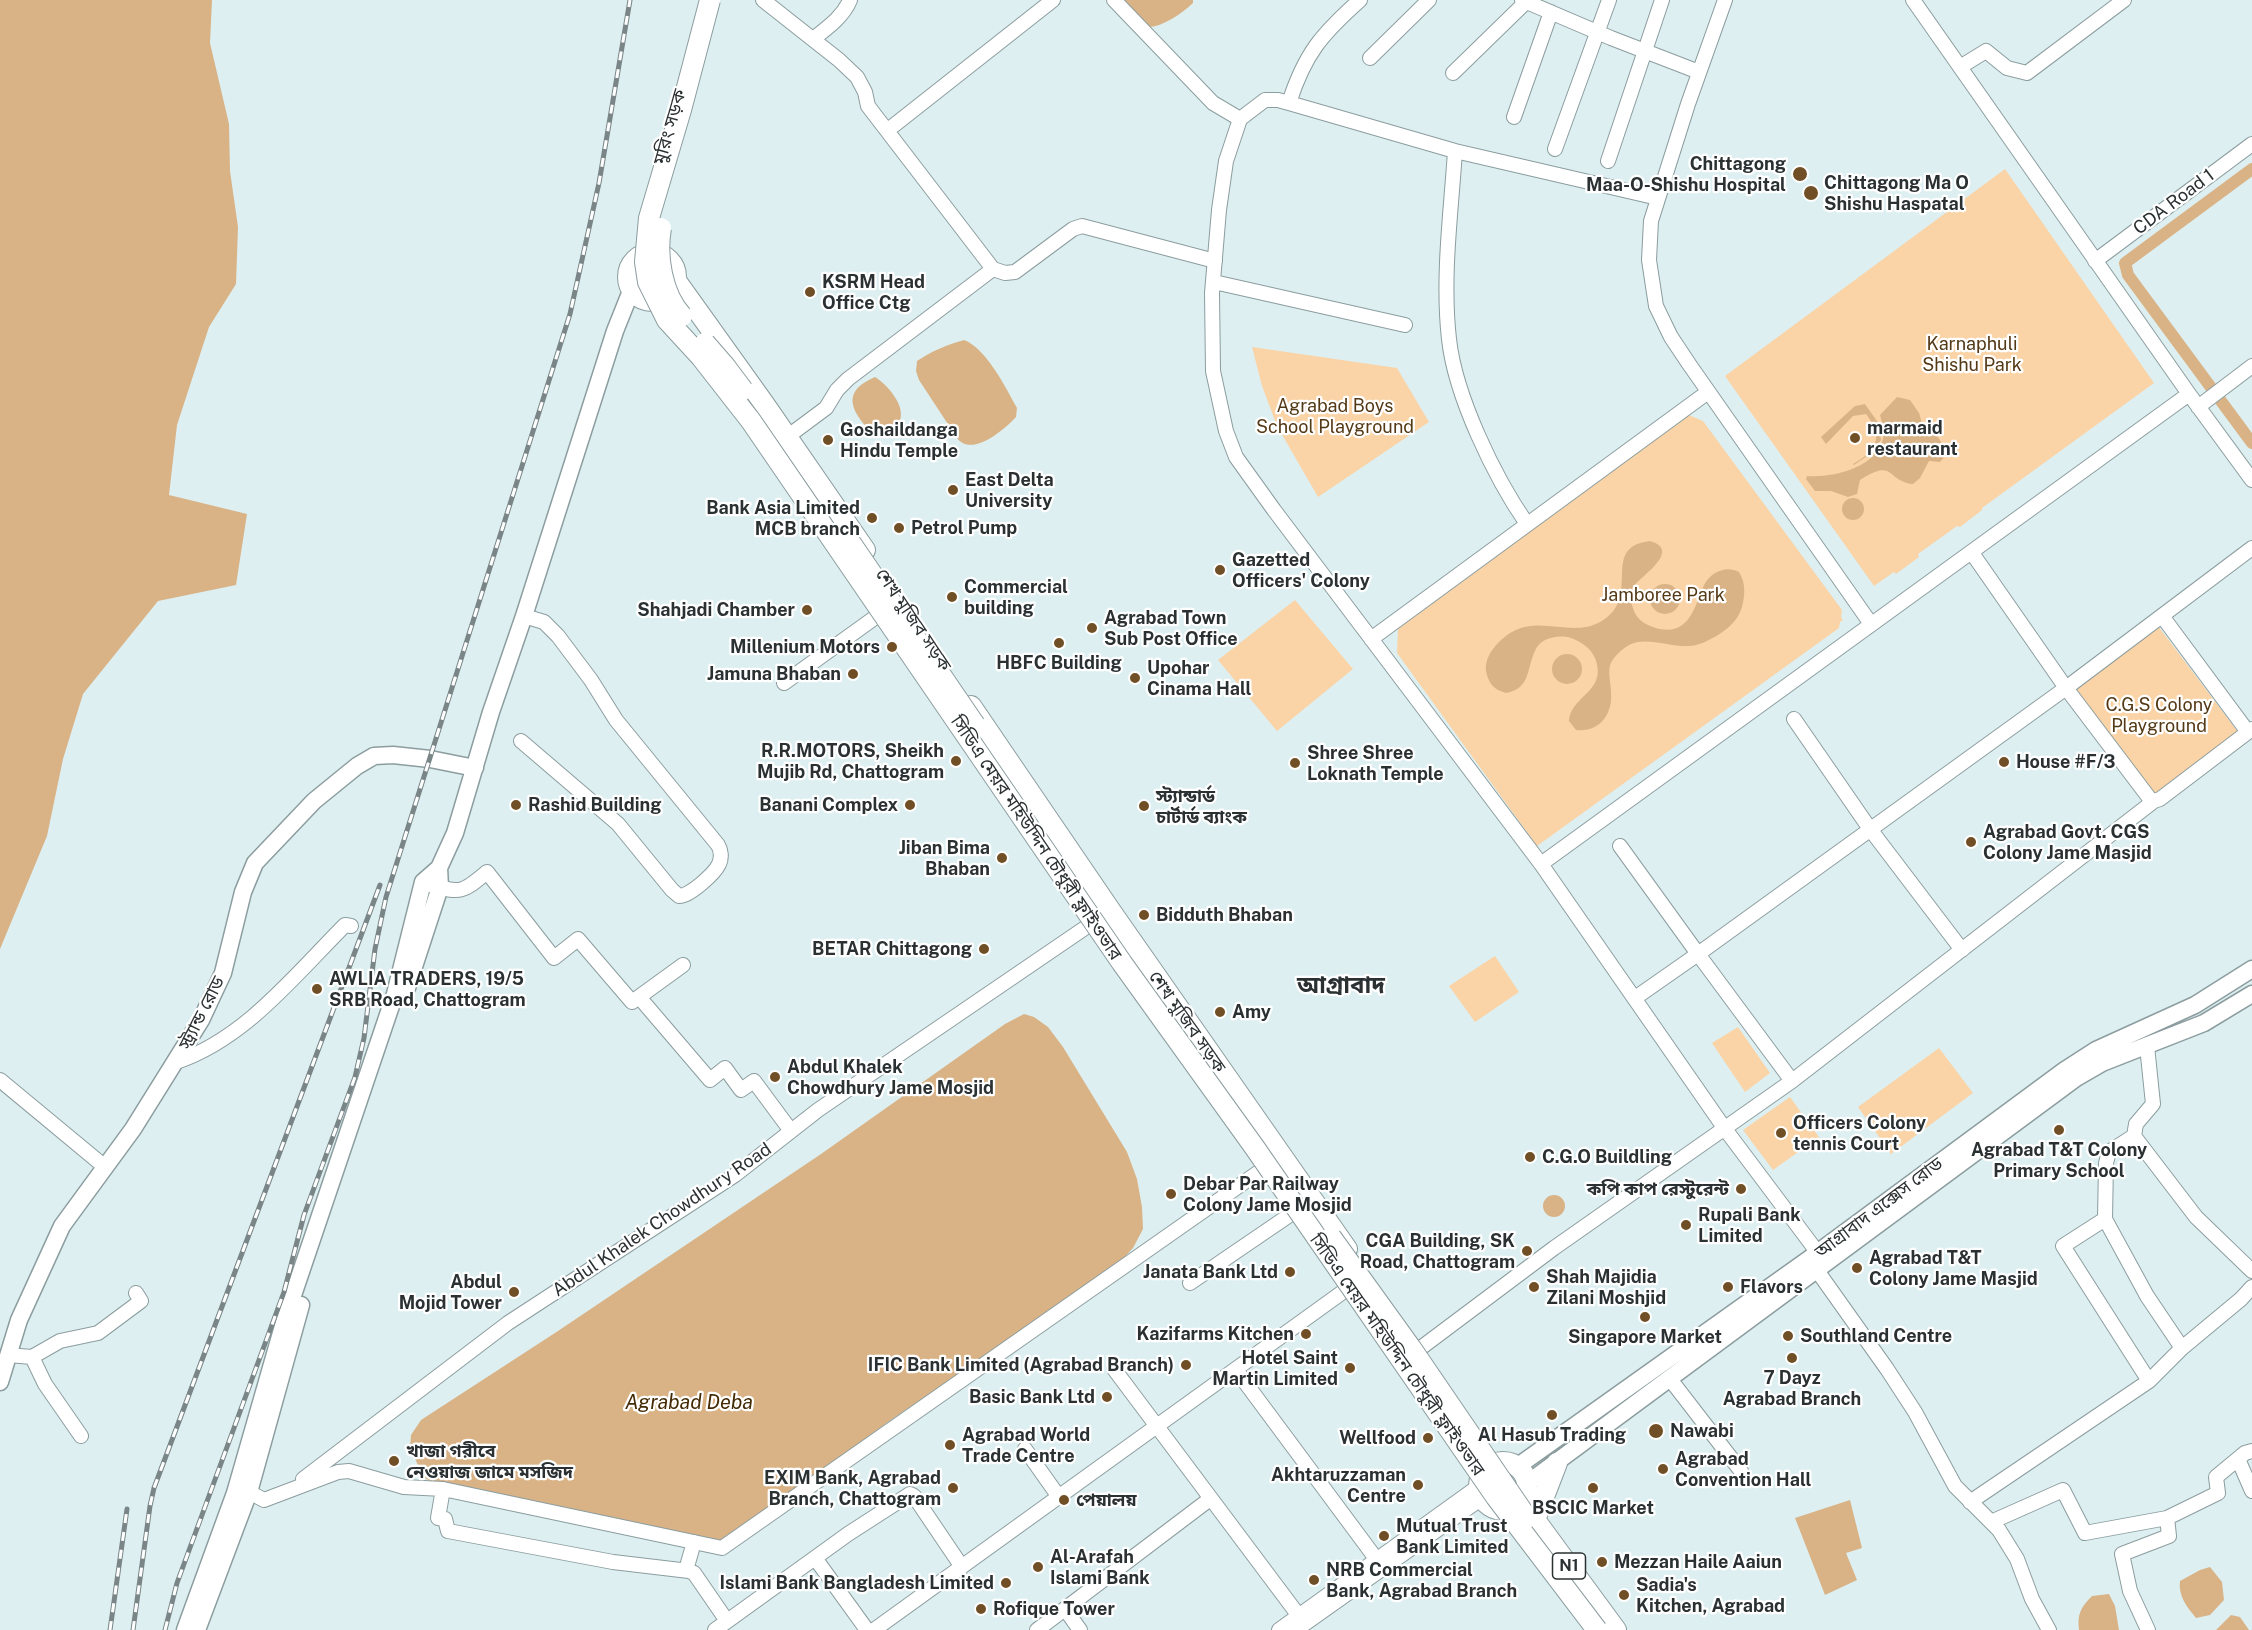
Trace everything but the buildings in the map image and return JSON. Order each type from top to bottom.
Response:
[{"type":"highway","name":"মুরিং সড়ক","points":[[641,256],[645,216],[709,0]]},
{"type":"highway","name":"সিডিএ মেয়র মহিউদ্দিন চৌধুরী ফ্লাইওভার","points":[[709,0],[681,110],[649,218],[645,262],[648,282],[667,320],[701,357],[751,421],[1122,963],[1255,1148],[1496,1497],[1596,1630]]},
{"type":"highway","points":[[724,0],[700,94],[667,191],[658,243],[661,269],[673,306],[725,366],[915,635],[1042,825],[1411,1348],[1540,1537],[1611,1630]]},
{"type":"highway","points":[[652,253],[666,257],[675,268],[676,282],[670,295],[657,302],[642,300],[631,291],[628,284],[629,269],[641,256],[652,253]]},
{"type":"highway","name":"শেখ মুজিব সড়ক","points":[[676,282],[787,437],[1266,1167],[1485,1480]]},
{"type":"highway","name":"শেখ মুজিব সড়ক","points":[[657,302],[712,362],[884,611],[1418,1350],[1485,1480]]},
{"type":"highway","points":[[1511,1463],[1523,1471],[1518,1498],[1490,1506],[1485,1480],[1511,1463]]},
{"type":"highway","points":[[1535,1520],[1557,1463]]},
{"type":"highway","name":"N1","points":[[1518,1498],[1596,1630]]},
{"type":"highway","name":"N1","points":[[1518,1498],[1616,1630]]},
{"type":"main road","points":[[185,1630],[235,1493],[285,1319],[395,994],[423,882],[439,868],[455,833],[491,712],[615,331],[631,291]]},
{"type":"main road","name":"স্ট্র্যান্ড রোড","points":[[3,1369],[19,1320],[62,1226],[133,1129],[201,1020],[223,973],[243,892],[255,863],[314,801],[357,766],[374,756],[393,755],[430,759],[475,768]]},
{"type":"main road","points":[[197,1630],[249,1492],[295,1326],[335,1194],[371,1100],[440,887],[439,868]]},
{"type":"main road","name":"আগ্রাবাদ এক্সেস রোড","points":[[1518,1498],[1557,1463],[1670,1379],[1817,1261],[2065,1070],[2096,1050],[2195,1005],[2252,969]]},
{"type":"main road","name":"আগ্রাবাদ এক্সেস রোড","points":[[1518,1466],[1817,1261],[2076,1078],[2102,1063],[2204,1023],[2252,994]]},
{"type":"main road","points":[[2133,1032],[2140,1048]]},
{"type":"street","points":[[763,0],[857,77],[865,92],[868,106],[993,269],[1005,273],[1015,272],[1073,229],[1082,226],[1215,261]]},
{"type":"street","points":[[813,39],[838,18],[847,8],[850,0]]},
{"type":"street","points":[[1114,0],[1213,103],[1240,119]]},
{"type":"street","points":[[1289,103],[1299,74],[1320,38],[1360,0]]},
{"type":"street","points":[[1370,58],[1429,0]]},
{"type":"street","points":[[1555,149],[1609,0]]},
{"type":"street","points":[[1608,160],[1662,0]]},
{"type":"street","points":[[1725,0],[1651,221],[1648,260],[1656,306],[1671,337],[1708,392],[1871,624]]},
{"type":"street","points":[[1913,0],[2095,261],[2252,480]]},
{"type":"street","points":[[1960,67],[1986,51],[2007,68],[2027,73],[2124,0]]},
{"type":"street","points":[[1453,73],[1526,1],[1699,72]]},
{"type":"street","points":[[888,130],[1044,3]]},
{"type":"street","points":[[1514,117],[1551,12]]},
{"type":"street","points":[[1658,198],[1455,151],[1278,100],[1265,100],[1240,119],[1226,161],[1215,261],[1213,371],[1226,431],[1236,457],[1541,864],[1817,1261],[1915,1412],[1955,1486],[1999,1530],[2017,1559],[2032,1599],[2049,1630]]},
{"type":"street","name":"CDA Road 1","points":[[2095,261],[2252,144]]},
{"type":"street","points":[[1455,151],[1448,271],[1449,339],[1461,394],[1482,441],[1515,506],[1527,524]]},
{"type":"street","points":[[787,437],[826,408],[837,390],[848,379],[993,269]]},
{"type":"street","points":[[1214,282],[1404,325]]},
{"type":"street","points":[[2199,407],[2252,366]]},
{"type":"street","points":[[1371,639],[1708,392]]},
{"type":"street","points":[[1541,864],[2189,394]]},
{"type":"street","points":[[1635,998],[2066,688],[2252,548]]},
{"type":"street","points":[[1972,553],[2066,688],[2150,799],[2154,801]]},
{"type":"street","points":[[783,683],[884,611]]},
{"type":"street","points":[[521,741],[618,824],[679,896],[689,894],[719,864],[718,845],[616,720],[591,680],[558,636],[544,622],[524,616]]},
{"type":"street","points":[[1418,1350],[1554,1248],[1792,1081],[2154,801],[2160,799],[2250,730],[2162,616]]},
{"type":"street","points":[[1794,719],[1870,829],[1962,950]]},
{"type":"street","points":[[1620,846],[1792,1081]]},
{"type":"street","points":[[423,882],[453,892],[467,888],[487,872],[554,958],[579,939],[632,1002],[683,965]]},
{"type":"street","name":"Abdul Khalek Chowdhury Road","points":[[291,1488],[508,1323],[735,1175],[791,1131],[906,1049],[1102,915]]},
{"type":"street","points":[[176,1062],[201,1053],[258,1012],[345,925],[351,926]]},
{"type":"street","points":[[639,997],[710,1080],[725,1068],[741,1090],[754,1081],[791,1131]]},
{"type":"street","points":[[2140,1048],[2153,1104],[2136,1124],[2134,1136],[2196,1217],[2252,1271]]},
{"type":"street","points":[[0,1080],[105,1167]]},
{"type":"street","points":[[2134,1136],[2109,1152],[2106,1163],[2105,1219],[2147,1296],[2182,1348]]},
{"type":"street","points":[[249,1492],[264,1500],[291,1488],[349,1470],[404,1487],[443,1489],[722,1548],[1266,1167]]},
{"type":"street","points":[[1190,1283],[1297,1210]]},
{"type":"street","points":[[2105,1219],[2063,1246],[2149,1381]]},
{"type":"street","points":[[874,1630],[1351,1286]]},
{"type":"street","points":[[1971,1502],[2149,1381],[2182,1348],[2241,1299],[2252,1287]]},
{"type":"street","points":[[3,1369],[32,1357],[60,1341],[98,1333],[141,1300],[136,1293]]},
{"type":"street","points":[[32,1357],[45,1384],[81,1436]]},
{"type":"street","points":[[1114,1369],[1210,1499],[1299,1626]]},
{"type":"street","points":[[1236,1370],[1377,1560]]},
{"type":"street","points":[[1670,1379],[1741,1471]]},
{"type":"street","points":[[1025,1449],[1059,1497]]},
{"type":"street","points":[[1991,1522],[2063,1490],[2085,1533],[2167,1518],[2218,1493],[2216,1477],[2252,1451]]},
{"type":"street","points":[[2238,1459],[2252,1491]]},
{"type":"street","points":[[1299,1626],[1377,1560],[1485,1480]]},
{"type":"street","points":[[1279,1630],[1299,1626],[1485,1480]]},
{"type":"street","points":[[443,1489],[438,1518],[445,1519],[448,1531],[613,1562],[686,1570],[694,1573],[727,1621]]},
{"type":"street","points":[[715,1630],[815,1558],[910,1494],[914,1496],[962,1567]]},
{"type":"street","points":[[1037,1630],[1210,1499]]},
{"type":"street","points":[[2148,1630],[2130,1591],[2122,1554],[2169,1536],[2167,1518]]},
{"type":"street","points":[[686,1570],[694,1542]]},
{"type":"street","points":[[815,1558],[867,1630]]},
{"type":"street","points":[[1065,1609],[1080,1630]]},
{"type":"green space","name":"Karnaphuli Shishu Park","points":[[2005,169],[2154,383],[1982,508],[1960,527],[1957,526],[1918,554],[1919,557],[1896,574],[1894,572],[1874,586],[1725,376]]},
{"type":"green space","name":"Agrabad Boys School Playground","points":[[1252,347],[1397,368],[1429,422],[1318,497],[1277,426],[1262,386]]},
{"type":"green space","name":"Jamboree Park","points":[[1686,414],[1703,421],[1842,610],[1843,620],[1839,628],[1537,846],[1397,653],[1398,629]]},
{"type":"green space","points":[[1295,600],[1353,669],[1277,731],[1218,660]]},
{"type":"green space","name":"C.G.S Colony Playground","points":[[2158,626],[2244,740],[2160,804],[2074,690]]},
{"type":"green space","points":[[1495,956],[1519,992],[1475,1022],[1449,986]]},
{"type":"green space","points":[[1738,1027],[1770,1073],[1745,1092],[1712,1043]]},
{"type":"green space","points":[[1939,1048],[1973,1093],[1891,1154],[1858,1107]]},
{"type":"green space","name":"Officers Colony tennis Court","points":[[1790,1097],[1819,1137],[1773,1170],[1743,1130]]},
{"type":"water","points":[[0,0],[212,0],[210,43],[229,124],[230,171],[238,227],[236,284],[209,327],[177,425],[169,495],[247,514],[236,585],[158,601],[83,694],[63,759],[47,836],[0,949]]},
{"type":"water","points":[[1122,0],[1193,0],[1193,3],[1172,19],[1149,27]]},
{"type":"water","points":[[964,340],[972,344],[988,360],[1017,408],[1016,417],[1004,428],[988,440],[971,445],[957,438],[919,380],[916,371],[917,361],[939,349]]},
{"type":"water","points":[[875,377],[892,393],[900,407],[901,414],[896,427],[880,435],[874,435],[860,419],[853,403],[853,396],[857,389]]},
{"type":"water","points":[[1897,397],[1910,400],[1919,413],[1922,423],[1935,433],[1946,449],[1946,455],[1940,462],[1929,461],[1920,478],[1913,484],[1898,479],[1885,470],[1879,470],[1860,480],[1857,494],[1848,497],[1831,491],[1815,491],[1806,479],[1807,476],[1828,475],[1852,469],[1872,457],[1879,449],[1883,439],[1880,415]]},
{"type":"water","points":[[1865,404],[1879,424],[1881,440],[1873,452],[1854,465],[1868,454],[1875,443],[1875,430],[1866,414],[1853,416],[1826,444],[1821,437],[1855,406]]},
{"type":"water","points":[[1853,498],[1861,501],[1864,509],[1861,517],[1853,520],[1845,517],[1842,509],[1845,501]]},
{"type":"water","points":[[1650,541],[1659,545],[1662,551],[1661,558],[1632,589],[1631,602],[1638,618],[1660,629],[1670,630],[1678,627],[1690,617],[1707,580],[1719,571],[1729,569],[1739,572],[1743,580],[1743,603],[1736,620],[1715,637],[1696,645],[1635,642],[1629,645],[1615,656],[1610,665],[1611,701],[1607,715],[1598,725],[1584,730],[1576,730],[1569,721],[1571,712],[1593,686],[1597,679],[1598,669],[1591,651],[1575,640],[1555,637],[1541,643],[1532,658],[1524,683],[1514,691],[1506,693],[1492,685],[1486,672],[1489,655],[1506,636],[1520,628],[1533,626],[1587,627],[1600,622],[1613,612],[1619,600],[1626,553],[1635,545]]},
{"type":"water","points":[[1665,584],[1675,589],[1680,599],[1675,609],[1665,614],[1655,609],[1650,599],[1655,589]]},
{"type":"water","points":[[1567,654],[1577,659],[1582,669],[1577,679],[1567,684],[1557,679],[1552,669],[1557,659]]},
{"type":"water","name":"Agrabad Deba","points":[[1024,1014],[1034,1017],[1048,1027],[1063,1047],[1127,1152],[1137,1179],[1143,1229],[1133,1248],[1118,1264],[888,1422],[742,1528],[717,1543],[437,1484],[424,1478],[410,1448],[411,1435],[421,1420],[821,1154],[1005,1024]]},
{"type":"water","points":[[1554,1195],[1562,1198],[1565,1206],[1562,1214],[1554,1217],[1546,1214],[1543,1206],[1546,1198]]},
{"type":"water","points":[[1850,1500],[1862,1548],[1846,1553],[1857,1580],[1825,1595],[1795,1518]]},
{"type":"water","points":[[2210,1567],[2222,1582],[2224,1600],[2210,1615],[2196,1618],[2182,1596],[2180,1581]]},
{"type":"water","points":[[2109,1594],[2115,1606],[2119,1630],[2079,1630],[2079,1615],[2085,1604],[2092,1596]]},
{"type":"water","points":[[2231,1615],[2240,1617],[2249,1630],[2216,1630]]},
{"type":"waterway","points":[[2252,169],[2125,263],[2128,275],[2252,443]]},
{"type":"railway","points":[[165,1630],[177,1583],[284,1292],[304,1215],[355,1077],[364,1038],[375,949],[386,897],[570,314],[599,183],[630,0]]},
{"type":"railway","points":[[133,1630],[154,1488],[380,885]]},
{"type":"railway","points":[[110,1630],[127,1509]]},
{"type":"place","name":"Chittagong Maa-O-Shishu Hospital","points":[[1800,174]]},
{"type":"place","name":"Chittagong Ma O Shishu Haspatal","points":[[1811,193]]},
{"type":"place","name":"KSRM Head Office Ctg","points":[[810,292]]},
{"type":"place","name":"marmaid restaurant","points":[[1855,438]]},
{"type":"place","name":"Goshaildanga Hindu Temple","points":[[828,440]]},
{"type":"place","name":"East Delta University","points":[[953,490]]},
{"type":"place","name":"Bank Asia Limited MCB branch","points":[[872,518]]},
{"type":"place","name":"Petrol Pump","points":[[899,528]]},
{"type":"place","name":"Gazetted Officers' Colony","points":[[1220,570]]},
{"type":"place","name":"Commercial building","points":[[952,597]]},
{"type":"place","name":"Shahjadi Chamber","points":[[807,610]]},
{"type":"place","name":"Agrabad Town Sub Post Office","points":[[1092,628]]},
{"type":"place","name":"HBFC Building","points":[[1059,643]]},
{"type":"place","name":"Millenium Motors","points":[[892,647]]},
{"type":"place","name":"Jamuna Bhaban","points":[[853,674]]},
{"type":"place","name":"Upohar Cinama Hall","points":[[1135,678]]},
{"type":"place","name":"R.R.MOTORS, Sheikh Mujib Rd, Chattogram","points":[[956,761]]},
{"type":"place","name":"House #F/3","points":[[2004,762]]},
{"type":"place","name":"Shree Shree Loknath Temple","points":[[1295,763]]},
{"type":"place","name":"Rashid Building","points":[[516,805]]},
{"type":"place","name":"Banani Complex","points":[[910,805]]},
{"type":"place","name":"স্ট্যান্ডার্ড চার্টার্ড ব্যাংক","points":[[1144,806]]},
{"type":"place","name":"Agrabad Govt. CGS Colony Jame Masjid","points":[[1971,842]]},
{"type":"place","name":"Jiban Bima Bhaban","points":[[1002,858]]},
{"type":"place","name":"Bidduth Bhaban","points":[[1144,915]]},
{"type":"place","name":"BETAR Chittagong","points":[[984,949]]},
{"type":"place","name":"AWLIA TRADERS, 19/5 SRB Road, Chattogram","points":[[317,989]]},
{"type":"place","name":"Amy","points":[[1220,1012]]},
{"type":"place","name":"Abdul Khalek Chowdhury Jame Mosjid","points":[[775,1077]]},
{"type":"place","name":"Agrabad T&T Colony Primary School","points":[[2059,1130]]},
{"type":"place","name":"Officers Colony tennis Court","points":[[1781,1133]]},
{"type":"place","name":"C.G.O Buildling","points":[[1530,1157]]},
{"type":"place","name":"কপি কাপ রেস্টুরেন্ট","points":[[1741,1189]]},
{"type":"place","name":"Debar Par Railway Colony Jame Mosjid","points":[[1171,1194]]},
{"type":"place","name":"Rupali Bank Limited","points":[[1686,1225]]},
{"type":"place","name":"CGA Building, SK Road, Chattogram","points":[[1527,1251]]},
{"type":"place","name":"Agrabad T&T Colony Jame Masjid","points":[[1857,1268]]},
{"type":"place","name":"Janata Bank Ltd","points":[[1290,1272]]},
{"type":"place","name":"Shah Majidia Zilani Moshjid","points":[[1534,1287]]},
{"type":"place","name":"Flavors","points":[[1728,1287]]},
{"type":"place","name":"Abdul Mojid Tower","points":[[514,1292]]},
{"type":"place","name":"Singapore Market","points":[[1645,1317]]},
{"type":"place","name":"Kazifarms Kitchen","points":[[1306,1334]]},
{"type":"place","name":"Southland Centre","points":[[1788,1336]]},
{"type":"place","name":"7 Dayz Agrabad Branch","points":[[1792,1358]]},
{"type":"place","name":"IFIC Bank Limited (Agrabad Branch)","points":[[1186,1365]]},
{"type":"place","name":"Hotel Saint Martin Limited","points":[[1350,1368]]},
{"type":"place","name":"Basic Bank Ltd","points":[[1107,1397]]},
{"type":"place","name":"Al Hasub Trading","points":[[1552,1415]]},
{"type":"place","name":"Nawabi","points":[[1656,1431]]},
{"type":"place","name":"Wellfood","points":[[1428,1438]]},
{"type":"place","name":"Agrabad World Trade Centre","points":[[950,1445]]},
{"type":"place","name":"খাজা গরীবে নেওয়াজ জামে মসজিদ","points":[[394,1461]]},
{"type":"place","name":"Agrabad Convention Hall","points":[[1663,1469]]},
{"type":"place","name":"Akhtaruzzaman Centre","points":[[1418,1485]]},
{"type":"place","name":"EXIM Bank, Agrabad Branch, Chattogram","points":[[953,1488]]},
{"type":"place","name":"BSCIC Market","points":[[1593,1488]]},
{"type":"place","name":"পেয়ালয়","points":[[1064,1500]]},
{"type":"place","name":"Mutual Trust Bank Limited","points":[[1384,1536]]},
{"type":"place","name":"Mezzan Haile Aaiun","points":[[1602,1562]]},
{"type":"place","name":"Al-Arafah Islami Bank","points":[[1038,1567]]},
{"type":"place","name":"NRB Commercial Bank, Agrabad Branch","points":[[1314,1580]]},
{"type":"place","name":"Islami Bank Bangladesh Limited","points":[[1006,1583]]},
{"type":"place","name":"Sadia's Kitchen, Agrabad","points":[[1624,1595]]},
{"type":"place","name":"Rofique Tower","points":[[981,1609]]},
{"type":"district","name":"আগ্রাবাদ","points":[[1341,986]]}]
